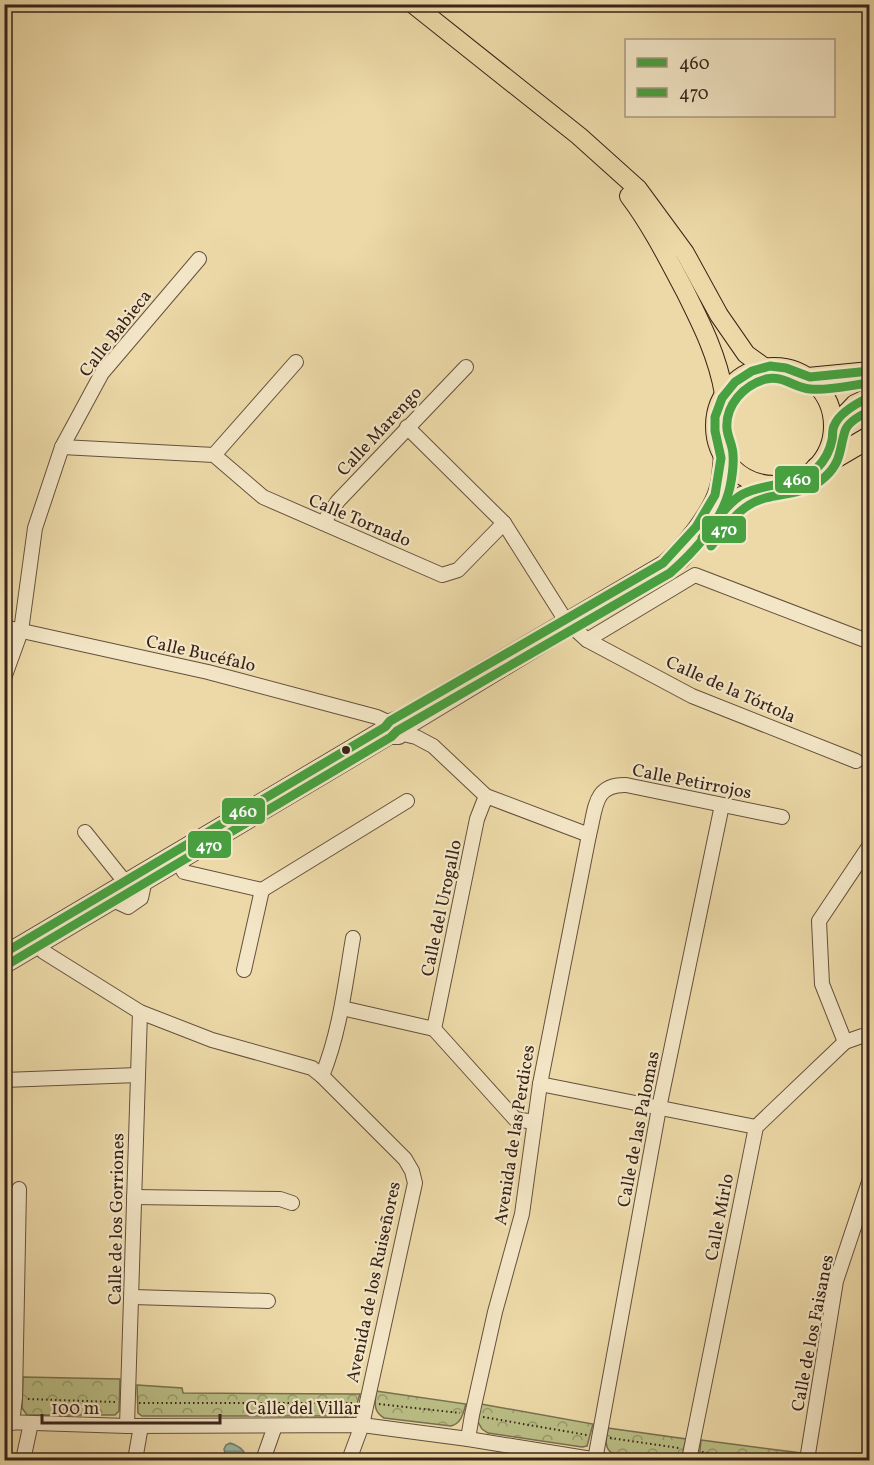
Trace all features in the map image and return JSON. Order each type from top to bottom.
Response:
[{"type":"highway","points":[[817,468],[870,437]]},
{"type":"main road","points":[[413,4],[579,136],[638,189],[685,253],[719,315],[746,354],[764,367]]},
{"type":"main road","points":[[596,151],[633,202],[667,256],[707,337],[720,370],[724,394]]},
{"type":"main road","points":[[779,366],[795,370],[808,377],[819,386],[827,398],[834,426],[832,441],[826,456],[817,468],[794,483],[780,485],[766,485],[748,480],[732,469],[721,454],[714,423],[717,408],[724,394],[748,372],[764,367],[779,366]]},
{"type":"main road","points":[[808,377],[870,372]]},
{"type":"main road","points":[[834,426],[855,404],[870,397]]},
{"type":"street","name":"Calle Babieca","points":[[4,678],[21,631],[35,528],[62,447],[102,374],[199,259]]},
{"type":"street","points":[[62,447],[214,455],[296,362]]},
{"type":"street","name":"Calle Marengo","points":[[323,523],[338,501],[465,367]]},
{"type":"street","points":[[407,428],[504,523]]},
{"type":"street","points":[[569,624],[663,563],[676,552],[700,521],[717,488],[721,454]]},
{"type":"street","name":"Calle Tornado","points":[[214,455],[263,497],[442,575],[458,570],[504,523]]},
{"type":"street","points":[[4,967],[35,943],[125,882],[177,858],[569,624],[682,561],[741,494],[766,485]]},
{"type":"street","name":"Calle de la Tórtola","points":[[504,523],[569,624],[587,640],[692,696],[856,761]]},
{"type":"street","points":[[587,640],[695,575],[870,642]]},
{"type":"street","name":"Calle Bucéfalo","points":[[4,627],[208,672],[377,717],[395,728]]},
{"type":"street","points":[[395,728],[433,746],[486,796],[589,835]]},
{"type":"street","name":"Calle Petirrojos","points":[[599,796],[604,789],[626,785],[782,817]]},
{"type":"street","name":"Calle del Urogallo","points":[[434,1029],[477,819],[486,796]]},
{"type":"street","name":"Avenida de las Perdices","points":[[468,1439],[495,1312],[522,1214],[540,1084],[589,835],[599,796]]},
{"type":"street","points":[[177,858],[184,872],[262,890],[407,801]]},
{"type":"street","name":"Calle de las Palomas","points":[[597,1460],[659,1108],[722,806]]},
{"type":"street","points":[[85,832],[125,882]]},
{"type":"street","points":[[845,1042],[822,984],[819,921],[870,845]]},
{"type":"street","points":[[4,953],[35,943],[116,901],[144,884],[177,858]]},
{"type":"street","points":[[244,970],[262,890]]},
{"type":"street","points":[[322,1076],[332,1052],[342,1008],[352,938]]},
{"type":"street","name":"Avenida de los Ruiseñores","points":[[35,943],[44,952],[140,1012],[212,1041],[312,1068],[405,1159],[412,1171],[415,1183],[362,1425],[350,1461]]},
{"type":"street","points":[[342,1008],[434,1029],[515,1119],[534,1122]]},
{"type":"street","name":"Calle de los Gorriones","points":[[135,1461],[134,1197],[140,1012]]},
{"type":"street","points":[[540,1084],[756,1127],[845,1042],[862,1036],[870,1037]]},
{"type":"street","points":[[4,1080],[138,1076]]},
{"type":"street","name":"Calle Mirlo","points":[[689,1461],[756,1127]]},
{"type":"street","name":"Calle de los Faisanes","points":[[807,1461],[836,1281],[870,1179]]},
{"type":"street","points":[[8,1423],[15,1398],[19,1189]]},
{"type":"street","points":[[134,1197],[280,1199],[292,1203]]},
{"type":"street","points":[[133,1297],[268,1301]]},
{"type":"street","name":"Calle del Villar","points":[[8,1423],[134,1426],[362,1425],[468,1439],[545,1456],[597,1460]]},
{"type":"street","points":[[24,1461],[30,1423]]},
{"type":"street","points":[[263,1461],[275,1426]]},
{"type":"green space","points":[[23,1377],[120,1379],[119,1411],[115,1415],[27,1415],[22,1408]]},
{"type":"green space","points":[[137,1385],[182,1388],[183,1393],[360,1394],[353,1416],[142,1416],[138,1413]]},
{"type":"green space","points":[[376,1391],[466,1404],[460,1420],[451,1426],[384,1418],[376,1410]]},
{"type":"green space","points":[[481,1404],[593,1424],[587,1446],[488,1433],[478,1422]]},
{"type":"green space","points":[[608,1428],[686,1439],[682,1456],[677,1460],[612,1453],[607,1445]]},
{"type":"green space","points":[[701,1440],[801,1453],[799,1460],[699,1460]]},
{"type":"shaded area","points":[[230,1443],[242,1449],[245,1460],[231,1460],[226,1457],[224,1449]]},
{"type":"transit line","name":"460","points":[[4,953],[385,727],[390,721],[663,563],[696,527],[715,495],[721,458],[715,431],[715,417],[722,398],[735,382],[752,371],[770,366],[786,368],[810,377],[870,371]]},
{"type":"transit line","name":"470","points":[[10,963],[391,737],[397,731],[670,573],[707,534],[721,511],[731,483],[733,463],[727,420],[733,404],[750,386],[772,378],[804,388],[818,389],[870,383]]},
{"type":"transit line","name":"460","points":[[702,538],[726,508],[743,494],[800,478],[817,468],[828,451],[836,421],[849,409],[870,397]]},
{"type":"transit line","name":"470","points":[[711,546],[733,518],[749,505],[768,497],[807,489],[825,477],[837,460],[845,431],[849,425],[870,411]]}]
